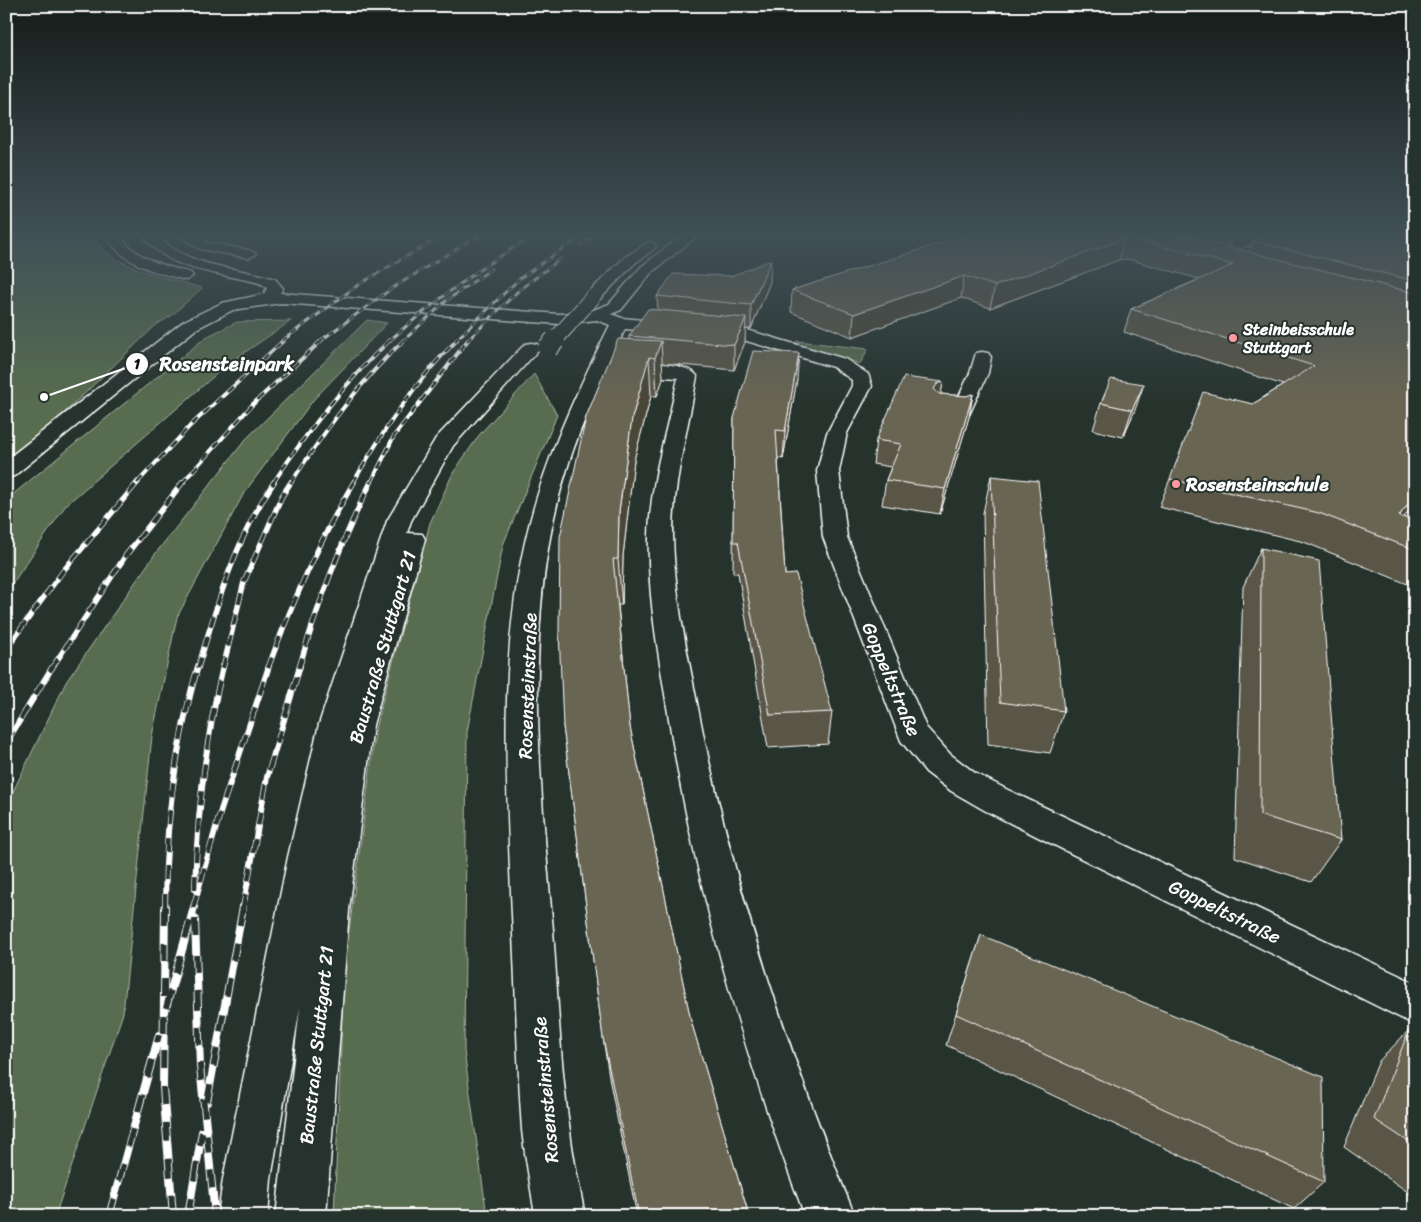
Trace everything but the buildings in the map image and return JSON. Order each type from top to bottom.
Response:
[{"type":"street","points":[[209,289],[224,295],[313,299],[568,319],[608,319],[630,289]]},
{"type":"street","points":[[270,298],[274,289]]},
{"type":"street","name":"Baustraße Stuttgart 21","points":[[245,1198],[306,858],[335,724],[400,521],[444,443],[601,289]]},
{"type":"street","points":[[6,471],[190,325],[208,314],[224,295]]},
{"type":"street","name":"Rosensteinstraße","points":[[560,1216],[546,1131],[525,811],[523,710],[527,619],[537,543],[555,470],[577,412],[599,367],[608,319]]},
{"type":"street","name":"Goppeltstraße","points":[[608,319],[741,334],[839,363],[861,378],[862,386],[837,433],[828,471],[835,537],[912,733],[938,763],[963,782],[996,800],[1415,1005]]},
{"type":"street","name":"Baustraße Stuttgart 21","points":[[301,1216],[330,910],[357,725],[417,524],[461,445],[540,348]]},
{"type":"street","points":[[942,411],[962,411],[979,373],[982,356]]},
{"type":"street","points":[[599,367],[677,371],[688,376],[670,458],[661,532],[662,578],[690,759],[744,970],[794,1129],[830,1216]]},
{"type":"green space","points":[[6,289],[201,289],[171,316],[156,325],[6,469]]},
{"type":"green space","points":[[367,320],[387,323],[314,399],[244,493],[177,617],[152,736],[123,1013],[55,1216],[6,1216],[6,806],[66,682],[155,554],[246,439]]},
{"type":"green space","points":[[291,321],[229,363],[66,505],[6,593],[6,500],[206,337],[237,322]]},
{"type":"green space","points":[[798,341],[868,349],[860,364],[794,343]]},
{"type":"green space","points":[[534,374],[557,415],[503,545],[467,732],[464,1051],[487,1216],[334,1216],[344,969],[376,725],[430,523],[453,473],[480,434]]},
{"type":"railway","points":[[282,341],[353,289]]},
{"type":"railway","points":[[320,341],[391,289]]},
{"type":"railway","points":[[389,341],[454,289]]},
{"type":"railway","points":[[403,341],[446,301],[463,289]]},
{"type":"railway","points":[[455,341],[509,289]]},
{"type":"railway","points":[[468,340],[521,289]]},
{"type":"railway","points":[[137,483],[190,426],[284,340]]},
{"type":"railway","points":[[182,483],[252,405],[322,340]]},
{"type":"railway","points":[[273,483],[327,408],[373,356],[390,340]]},
{"type":"railway","points":[[353,483],[413,390],[457,340]]},
{"type":"railway","points":[[371,483],[394,436],[468,340]]},
{"type":"railway","points":[[291,483],[316,445],[357,390],[403,341]]},
{"type":"railway","points":[[6,649],[63,571],[138,482]]},
{"type":"railway","points":[[52,668],[126,555],[183,482]]},
{"type":"railway","points":[[198,668],[220,596],[238,549],[261,503],[274,482]]},
{"type":"railway","points":[[223,668],[244,582],[282,496],[291,482]]},
{"type":"railway","points":[[268,668],[307,573],[329,527],[354,482]]},
{"type":"railway","points":[[299,668],[331,573],[371,482]]},
{"type":"railway","points":[[6,743],[53,666]]},
{"type":"railway","points":[[165,907],[169,817],[177,756],[198,666]]},
{"type":"railway","points":[[195,889],[203,777],[223,666]]},
{"type":"railway","points":[[193,908],[221,810],[269,666]]},
{"type":"railway","points":[[243,908],[267,777],[300,666]]},
{"type":"railway","points":[[165,907],[163,1087],[173,1216]]},
{"type":"railway","points":[[166,1008],[194,907]]},
{"type":"railway","points":[[207,1102],[243,907]]},
{"type":"railway","points":[[195,919],[200,1066],[215,1216]]},
{"type":"railway","points":[[109,1216],[159,1035]]},
{"type":"railway","points":[[188,1216],[202,1132]]},
{"type":"place","name":"Steinbeisschule Stuttgart","points":[[1233,338]]},
{"type":"place","name":"Rosensteinpark","points":[[44,397]]},
{"type":"place","name":"Rosensteinschule","points":[[1176,484]]}]
